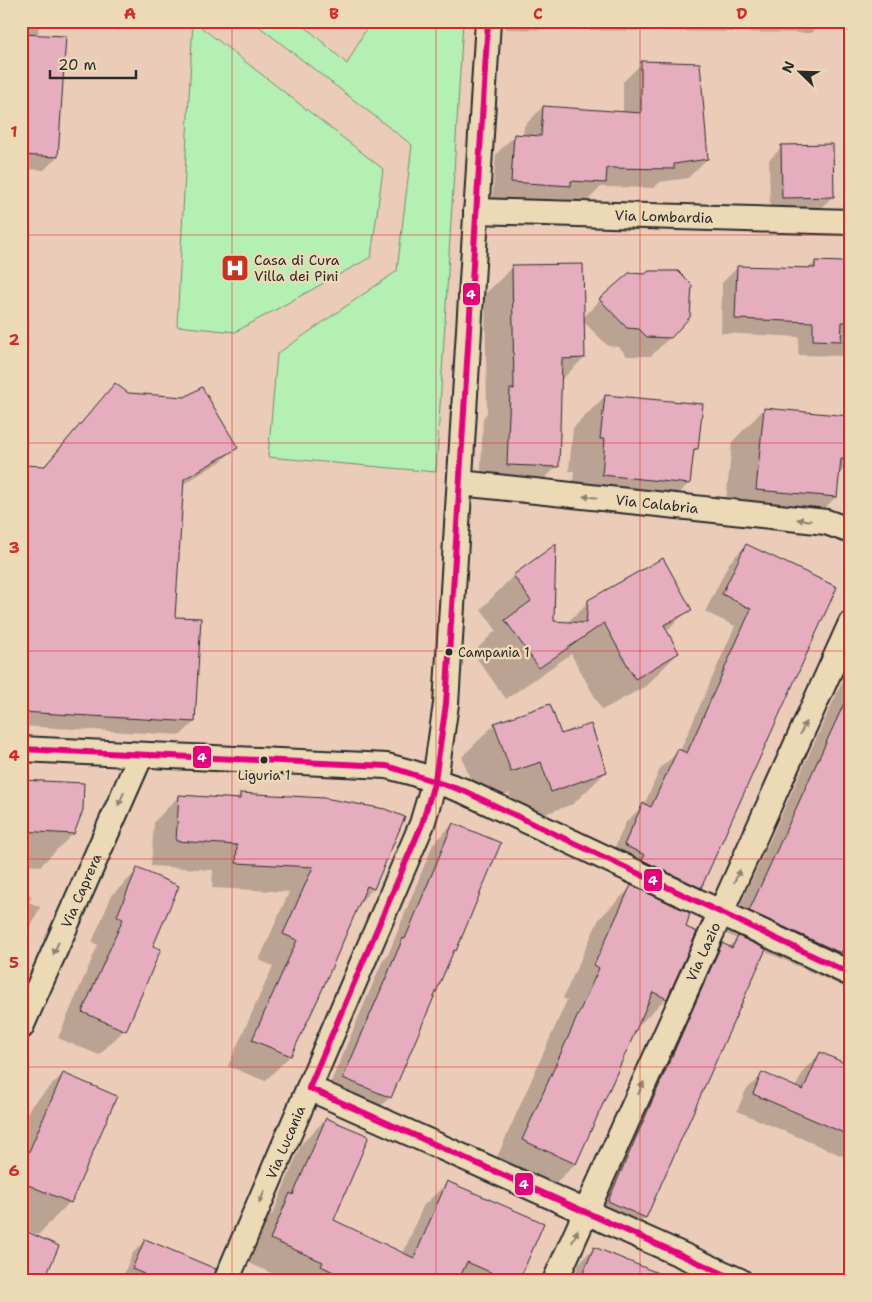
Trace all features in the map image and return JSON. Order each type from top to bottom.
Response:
[{"type":"street","name":"Via Lucania","points":[[226,1281],[422,824],[435,780],[446,704],[488,21]]},
{"type":"street","name":"Via Lombardia","points":[[476,212],[851,222]]},
{"type":"street","name":"Via Calabria","points":[[460,483],[826,522],[851,531]]},
{"type":"street","name":"Via Lazio","points":[[554,1281],[851,623]]},
{"type":"street","points":[[21,749],[387,766],[435,780],[464,791],[851,974]]},
{"type":"street","name":"Via Caprera","points":[[21,1028],[141,755]]},
{"type":"street","points":[[309,1088],[740,1281]]},
{"type":"green space","points":[[193,21],[383,169],[371,257],[235,332],[177,326]]},
{"type":"green space","points":[[252,21],[299,21],[347,64],[370,21],[463,21],[436,472],[268,457],[277,354],[397,271],[412,145]]},
{"type":"building","points":[[21,34],[66,36],[58,157],[21,155]]},
{"type":"building","points":[[641,61],[700,63],[708,159],[674,164],[674,169],[607,168],[606,183],[571,181],[571,186],[511,182],[514,134],[541,136],[543,106],[641,113]]},
{"type":"building","points":[[833,144],[834,197],[782,198],[781,145]]},
{"type":"building","points":[[815,261],[843,262],[843,270],[851,271],[850,322],[842,322],[841,341],[813,340],[813,322],[735,319],[737,266],[815,268]]},
{"type":"building","points":[[583,264],[585,358],[562,359],[559,467],[507,465],[510,389],[514,389],[512,265]]},
{"type":"building","points":[[649,271],[678,271],[692,285],[690,317],[671,338],[647,337],[639,329],[627,328],[599,299],[629,273],[645,274]]},
{"type":"building","points":[[115,383],[128,393],[185,397],[202,387],[238,448],[184,479],[175,617],[201,618],[195,722],[21,712],[21,465],[45,466]]},
{"type":"building","points":[[605,395],[703,404],[698,449],[694,449],[690,484],[602,475],[605,439],[600,439]]},
{"type":"building","points":[[764,408],[849,416],[851,460],[841,459],[837,497],[756,490]]},
{"type":"building","points":[[556,544],[554,621],[586,623],[588,600],[663,558],[692,610],[664,625],[679,653],[635,679],[604,623],[539,668],[505,620],[531,601],[513,575]]},
{"type":"building","points":[[746,544],[837,587],[701,888],[642,860],[645,855],[624,845],[643,803],[651,807],[678,749],[687,753],[751,609],[722,594]]},
{"type":"building","points":[[851,688],[851,932],[841,953],[749,911]]},
{"type":"building","points":[[550,704],[561,734],[591,724],[607,772],[551,792],[541,762],[511,772],[494,723]]},
{"type":"building","points":[[21,780],[84,783],[83,810],[74,834],[21,831]]},
{"type":"building","points":[[240,793],[324,798],[385,809],[405,817],[374,889],[367,886],[291,1056],[252,1040],[297,940],[283,934],[313,867],[236,863],[237,845],[176,841],[179,795],[240,799]]},
{"type":"building","points":[[453,823],[501,843],[391,1098],[343,1078],[403,938],[405,939]]},
{"type":"building","points":[[137,868],[179,886],[153,946],[161,949],[126,1031],[82,1012],[123,919],[117,916]]},
{"type":"building","points":[[631,885],[690,913],[686,927],[697,932],[667,999],[653,992],[576,1164],[522,1140],[599,968],[594,965]]},
{"type":"building","points":[[738,936],[766,949],[646,1218],[608,1201],[722,943],[732,948]]},
{"type":"building","points":[[820,1052],[851,1066],[851,1136],[753,1094],[762,1072],[803,1090]]},
{"type":"building","points":[[63,1073],[117,1096],[71,1203],[21,1182],[21,1170]]},
{"type":"building","points":[[326,1118],[369,1136],[334,1220],[414,1258],[447,1181],[544,1223],[519,1281],[511,1281],[467,1262],[459,1279],[463,1281],[352,1281],[321,1266],[323,1262],[270,1239],[290,1193],[293,1195]]},
{"type":"building","points":[[21,1229],[59,1246],[44,1281],[21,1281]]},
{"type":"building","points":[[145,1239],[216,1269],[213,1281],[142,1281],[144,1274],[132,1269]]},
{"type":"building","points":[[594,1247],[675,1280],[675,1281],[580,1281]]},
{"type":"transit line","name":"4","points":[[309,1088],[422,824],[435,780],[446,704],[488,21]]},
{"type":"transit line","name":"4","points":[[21,749],[387,766],[464,791],[851,974]]},
{"type":"transit line","name":"4","points":[[309,1088],[739,1281]]},
{"type":"place","name":"Casa di Cura Villa dei Pini","points":[[235,268]]},
{"type":"place","name":"Campania 1","points":[[449,652]]},
{"type":"place","name":"Liguria 1","points":[[264,760]]}]
